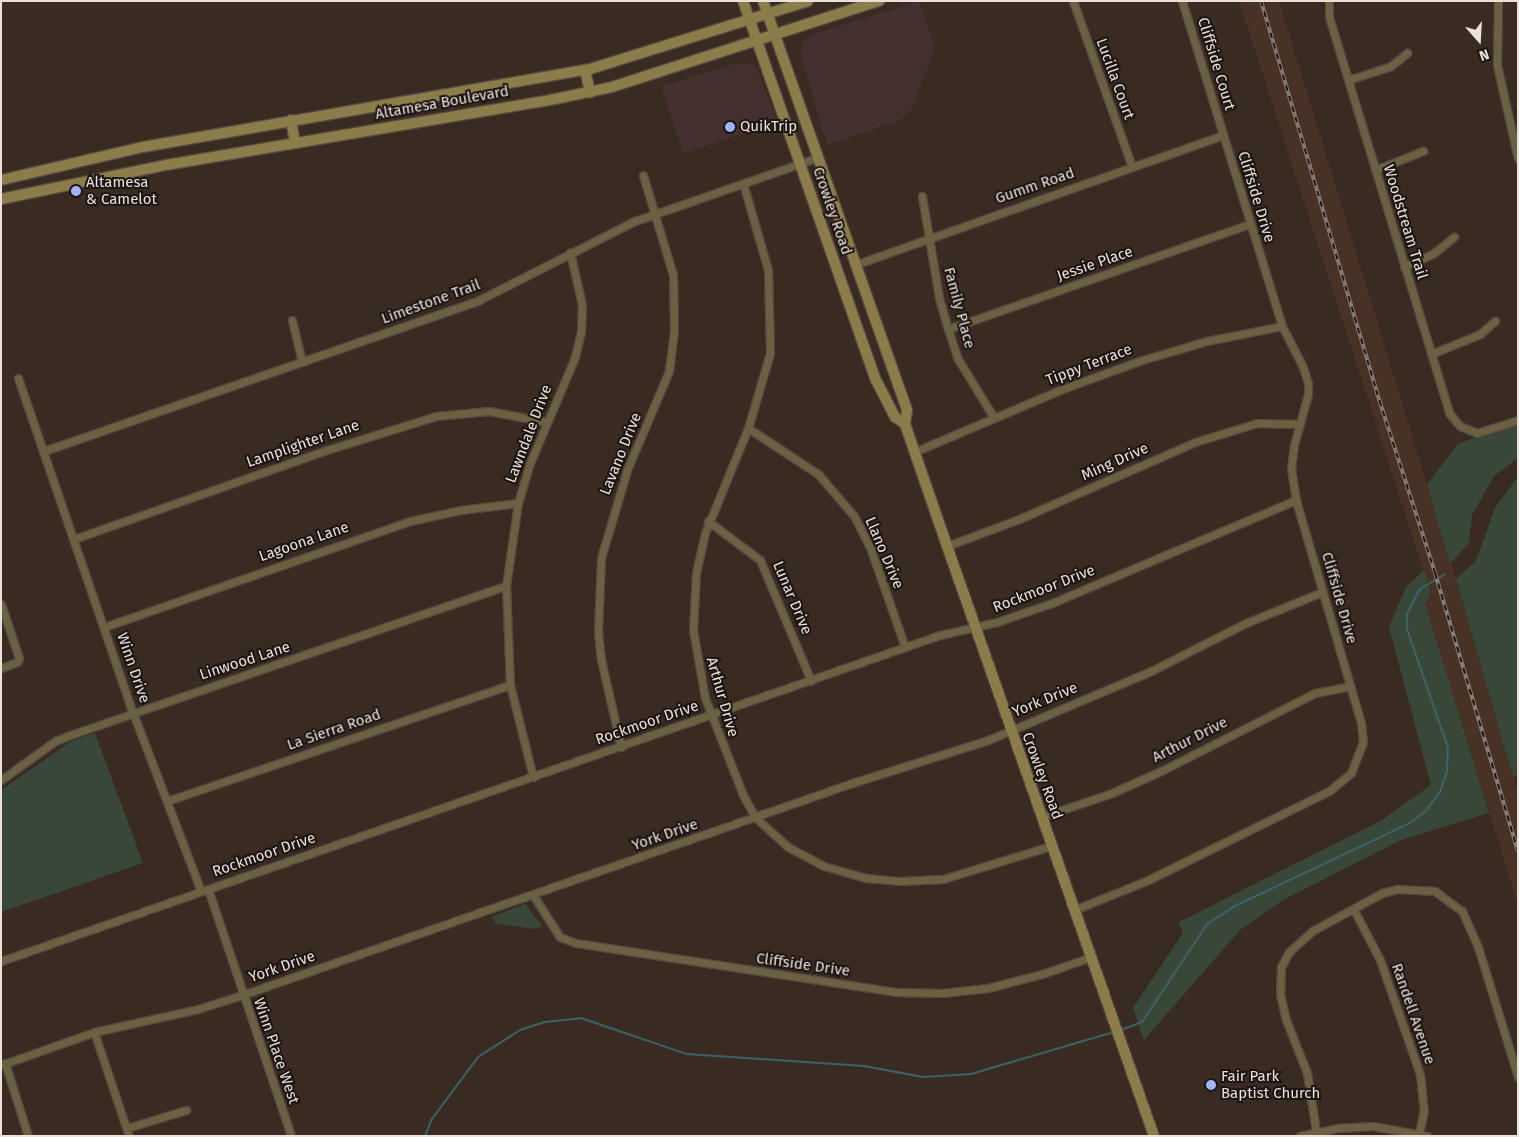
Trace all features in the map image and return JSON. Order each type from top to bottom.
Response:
[{"type":"main road","name":"Crowley Road","points":[[743,1],[876,380],[895,417],[905,424]]},
{"type":"main road","name":"Crowley Road","points":[[763,1],[907,410],[905,424],[914,452],[1154,1136]]},
{"type":"main road","name":"Altamesa Boulevard","points":[[1,180],[143,147],[585,70],[808,1]]},
{"type":"main road","name":"Altamesa Boulevard","points":[[1,199],[166,165],[590,92],[879,1]]},
{"type":"main road","points":[[585,70],[590,92]]},
{"type":"main road","points":[[291,120],[295,142]]},
{"type":"street","name":"Lucilla Court","points":[[1073,1],[1132,167]]},
{"type":"street","name":"Cliffside Court","points":[[1182,1],[1223,135]]},
{"type":"street","name":"Woodstream Trail","points":[[1329,1],[1329,17],[1449,413],[1460,426],[1479,433],[1518,420]]},
{"type":"street","points":[[1498,1],[1497,65],[1518,159]]},
{"type":"street","points":[[1348,80],[1392,66],[1407,53]]},
{"type":"street","name":"Gumm Road","points":[[857,264],[1223,135]]},
{"type":"street","name":"Cliffside Drive","points":[[1074,910],[1148,880],[1339,785],[1357,763],[1364,742],[1350,686],[1296,500],[1291,461],[1308,394],[1308,383],[1302,365],[1282,326],[1223,135]]},
{"type":"street","points":[[1375,170],[1423,151]]},
{"type":"street","name":"Limestone Trail","points":[[44,451],[479,300],[570,252],[656,212],[819,157]]},
{"type":"street","name":"Lavano Drive","points":[[621,747],[601,660],[600,577],[616,501],[657,405],[670,363],[674,332],[673,275],[656,212],[643,175]]},
{"type":"street","name":"Arthur Drive","points":[[743,183],[764,250],[770,300],[770,353],[748,428],[708,521],[696,573],[693,630],[697,668],[711,716],[743,796],[755,817],[788,847],[841,872],[885,880],[943,879],[1051,846]]},
{"type":"street","name":"Family Place","points":[[922,196],[939,298],[948,330],[958,360],[994,418]]},
{"type":"street","name":"Jessie Place","points":[[948,330],[1250,224]]},
{"type":"street","points":[[1404,267],[1434,253],[1454,237]]},
{"type":"street","name":"Lawndale Drive","points":[[533,777],[510,685],[506,586],[518,503],[547,422],[575,358],[581,332],[582,305],[570,252]]},
{"type":"street","points":[[292,320],[302,362]]},
{"type":"street","points":[[1431,354],[1480,334],[1495,321]]},
{"type":"street","name":"Tippy Terrace","points":[[914,452],[1065,388],[1181,348],[1282,326]]},
{"type":"street","name":"Winn Drive","points":[[18,378],[134,713],[167,802],[205,890]]},
{"type":"street","name":"Lamplighter Lane","points":[[74,538],[327,450],[436,416],[489,411],[547,422]]},
{"type":"street","name":"Ming Drive","points":[[947,546],[1019,519],[1214,436],[1257,422],[1299,424]]},
{"type":"street","name":"Llano Drive","points":[[748,428],[794,455],[818,474],[854,516],[871,550],[905,647]]},
{"type":"street","name":"Rockmoor Drive","points":[[1,961],[711,716],[905,647],[1052,603],[1296,500]]},
{"type":"street","name":"Lagoona Lane","points":[[104,627],[410,521],[460,510],[518,503]]},
{"type":"street","name":"Lunar Drive","points":[[708,521],[760,560],[811,681]]},
{"type":"street","name":"Linwood Lane","points":[[1,780],[55,741],[506,586]]},
{"type":"street","name":"York Drive","points":[[3,1064],[94,1032],[198,1009],[242,995],[755,817],[988,740],[1010,729],[1111,688],[1246,623],[1322,592]]},
{"type":"street","points":[[1,604],[19,658],[17,662],[1,668]]},
{"type":"street","name":"La Sierra Road","points":[[167,802],[510,685]]},
{"type":"street","name":"Arthur Drive","points":[[1041,817],[1112,793],[1155,774],[1315,693],[1350,686]]},
{"type":"street","points":[[1316,1132],[1307,1073],[1286,1020],[1280,995],[1281,967],[1289,952],[1302,939],[1382,893],[1425,888],[1449,899],[1462,911],[1478,947],[1518,1077]]},
{"type":"street","name":"Winn Place West","points":[[205,890],[291,1136]]},
{"type":"street","name":"Cliffside Drive","points":[[533,895],[560,937],[576,943],[895,992],[942,993],[988,988],[1045,973],[1091,957]]},
{"type":"street","name":"Randell Avenue","points":[[1354,910],[1380,960],[1420,1074],[1424,1110],[1419,1133]]},
{"type":"street","points":[[94,1032],[129,1136]]},
{"type":"street","points":[[3,1064],[28,1136]]},
{"type":"street","points":[[127,1128],[186,1110]]},
{"type":"street","points":[[1300,1136],[1316,1132],[1373,1126],[1427,1136]]},
{"type":"shaded area","points":[[919,1],[935,48],[912,109],[900,120],[827,145],[801,56],[802,43],[813,34]]},
{"type":"shaded area","points":[[1239,1],[1279,1],[1456,579],[1518,793],[1518,905],[1425,603],[1431,594]]},
{"type":"shaded area","points":[[734,64],[755,64],[777,122],[683,154],[661,86]]},
{"type":"green space","points":[[1518,421],[1518,458],[1494,476],[1472,515],[1469,543],[1450,564],[1427,484],[1458,444]]},
{"type":"green space","points":[[1518,477],[1518,776],[1513,777],[1456,579],[1476,561],[1495,508]]},
{"type":"green space","points":[[1424,570],[1431,594],[1425,603],[1489,813],[1401,840],[1283,900],[1240,930],[1144,1040],[1133,1008],[1183,933],[1179,922],[1382,820],[1431,785],[1389,627],[1406,587]]},
{"type":"green space","points":[[95,733],[143,863],[1,912],[1,790],[70,742]]},
{"type":"green space","points":[[525,904],[542,926],[534,929],[496,923],[491,917]]},
{"type":"waterway","points":[[1121,1030],[1142,1022],[1207,924],[1233,907],[1408,824],[1426,811],[1440,792],[1447,771],[1448,748],[1407,629],[1407,614],[1420,589],[1445,574]]},
{"type":"waterway","points":[[425,1136],[432,1119],[478,1057],[520,1030],[545,1022],[581,1018],[687,1054],[864,1066],[923,1077],[971,1074],[1114,1032]]},
{"type":"railway","points":[[1261,1],[1376,390],[1435,573],[1518,851]]},
{"type":"place","name":"QuikTrip","points":[[730,127]]},
{"type":"place","name":"Altamesa & Camelot","points":[[76,191]]},
{"type":"place","name":"Fair Park Baptist Church","points":[[1211,1085]]}]
